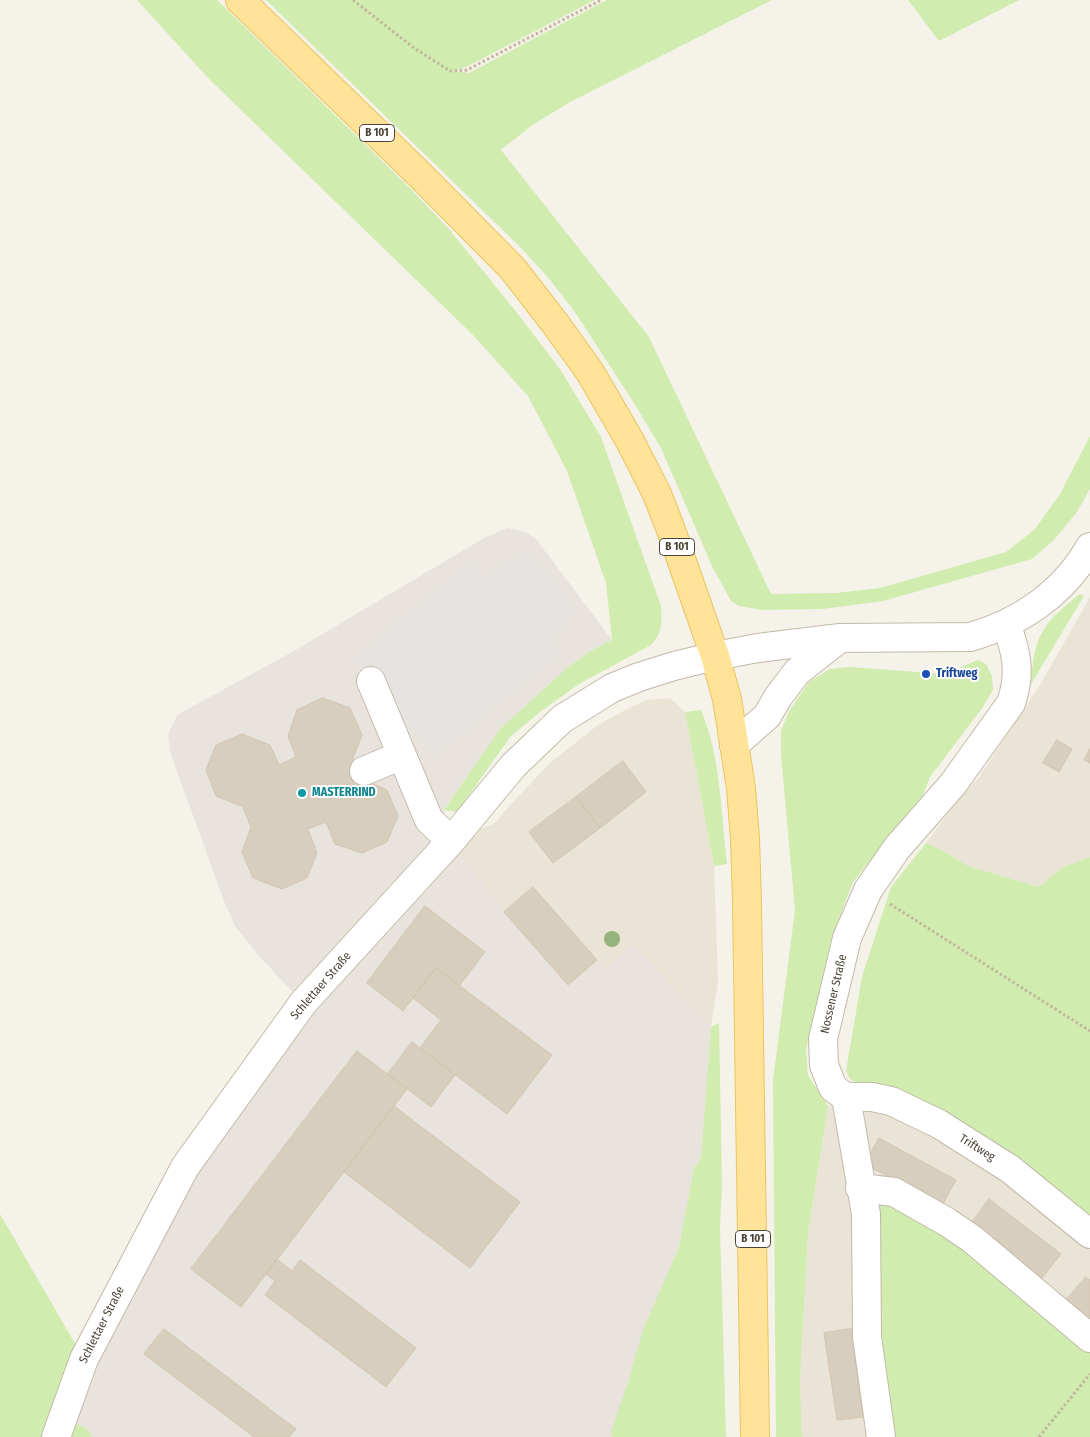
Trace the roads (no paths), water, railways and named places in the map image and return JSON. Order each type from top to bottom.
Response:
[{"type":"main road","name":"B 101","points":[[240,0],[513,269],[590,372],[630,441],[657,494],[672,530],[715,656],[727,699],[741,788],[745,839],[751,1073],[755,1437]]},
{"type":"street","points":[[734,745],[767,716],[778,697],[797,672],[840,638],[970,637],[1006,625],[1035,608],[1056,592],[1083,559],[1090,547]]},
{"type":"street","name":"Nossener Straße","points":[[846,1098],[833,1088],[824,1064],[824,1039],[847,938],[868,890],[897,848],[953,784],[1011,703],[1016,690],[1017,662],[1014,645],[1006,625]]},
{"type":"street","name":"Schlettaer Straße","points":[[56,1437],[84,1359],[185,1167],[303,1003],[451,841],[513,766],[562,719],[612,688],[639,676],[715,656],[758,648],[840,638]]},
{"type":"street","points":[[371,681],[429,820],[451,841]]},
{"type":"street","points":[[364,771],[402,755]]},
{"type":"street","name":"Triftweg","points":[[846,1098],[872,1097],[891,1101],[940,1124],[1010,1169],[1090,1234]]},
{"type":"street","points":[[846,1098],[866,1214],[867,1337],[881,1437]]},
{"type":"street","points":[[860,1188],[894,1192],[947,1222],[980,1246],[1090,1338]]},
{"type":"place","name":"Triftweg","points":[[926,674]]},
{"type":"place","name":"MASTERRIND","points":[[302,793]]}]
